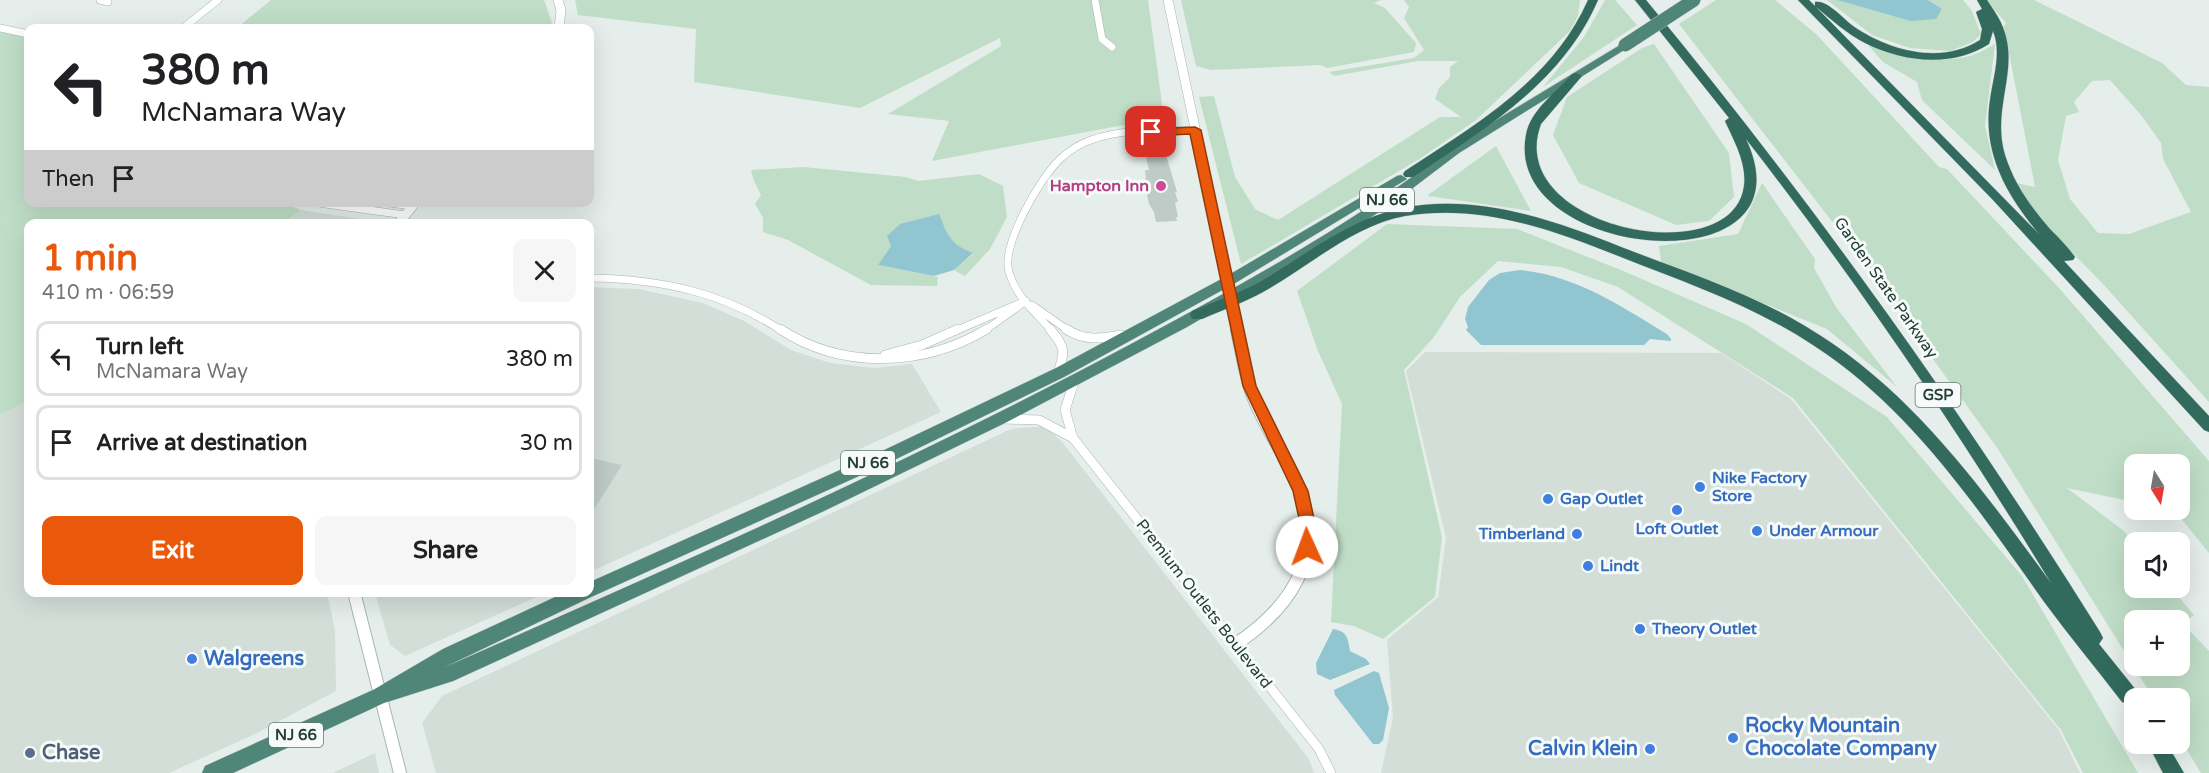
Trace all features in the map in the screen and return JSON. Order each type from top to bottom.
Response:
[{"type":"highway","points":[[1409,174],[1482,125],[1533,83],[1570,41],[1587,15],[1593,0]]},
{"type":"highway","name":"Garden State Parkway","points":[[1640,0],[1722,99],[1816,222],[1936,392],[2048,564],[2124,688]]},
{"type":"highway","name":"NJ 66","points":[[380,696],[447,675],[1001,419],[1074,382],[1197,315],[1320,243],[1420,179],[1453,153],[1694,0]]},
{"type":"highway","points":[[1803,0],[1937,134],[2103,309],[2209,426]]},
{"type":"highway","points":[[1815,0],[1849,27],[1874,42],[1905,52],[1941,56],[1971,51],[1987,39],[1988,24],[1972,0]]},
{"type":"highway","points":[[1982,0],[1995,20],[2004,45],[1995,123],[2001,162],[2013,188],[2026,208],[2079,269],[2103,309]]},
{"type":"highway","points":[[1576,76],[1537,122],[1530,148],[1533,166],[1549,192],[1575,212],[1608,228],[1635,235],[1661,237],[1697,233],[1726,221],[1745,203],[1751,188],[1749,166],[1722,99]]},
{"type":"highway","name":"NJ 66","points":[[594,588],[917,441],[1058,373],[1281,251],[1409,174],[1453,153]]},
{"type":"highway","points":[[1197,315],[1258,289],[1360,228],[1397,214],[1428,210],[1487,212],[1549,225],[1738,299],[1789,323],[1821,342],[1861,371],[1898,404],[1950,464],[2124,691]]},
{"type":"highway","name":"NJ 66","points":[[212,773],[380,696],[449,655],[574,597]]},
{"type":"highway","points":[[2163,754],[2175,773]]},
{"type":"street","points":[[100,0],[108,2]]},
{"type":"street","points":[[188,24],[218,0]]},
{"type":"street","points":[[558,0],[560,24]]},
{"type":"street","points":[[1095,0],[1102,39],[1112,47]]},
{"type":"street","points":[[1168,0],[1237,330],[1253,395],[1300,491],[1306,512],[1308,536],[1303,569],[1288,600],[1268,623],[1236,644]]},
{"type":"street","points":[[0,28],[24,33]]},
{"type":"street","points":[[1058,373],[1064,354],[1063,346],[1017,292],[1010,276],[1007,263],[1008,248],[1016,229],[1058,160],[1079,145],[1103,137],[1195,130]]},
{"type":"street","points":[[350,207],[405,215]]},
{"type":"street","points":[[402,219],[412,207]]},
{"type":"street","points":[[594,278],[645,281],[699,292],[754,313],[808,346],[831,353],[870,358],[899,359],[941,350],[1009,317],[1026,302]]},
{"type":"street","points":[[1026,302],[1084,339],[1104,340],[1142,329]]},
{"type":"street","name":"Premium Outlets Boulevard","points":[[1074,382],[1065,410],[1073,438],[1319,749],[1331,773]]},
{"type":"street","name":"Premium Outlets Boulevard","points":[[1001,419],[1039,420],[1073,438]]},
{"type":"street","points":[[355,597],[400,773]]},
{"type":"shaded area","points":[[301,210],[360,219],[290,219]]},
{"type":"shaded area","points":[[594,287],[638,289],[703,303],[744,321],[791,350],[830,363],[874,368],[912,364],[941,412],[594,570]]},
{"type":"shaded area","points":[[1425,352],[1721,353],[1791,399],[2059,730],[2080,773],[1381,773],[1393,718],[1387,640],[1438,597],[1446,538],[1406,371]]},
{"type":"shaded area","points":[[24,403],[24,597],[328,597],[335,630],[336,691],[257,733],[169,773],[0,773],[0,415]]},
{"type":"shaded area","points":[[1045,426],[1063,443],[1309,759],[1314,773],[436,773],[422,723],[442,696],[1011,429]]},
{"type":"shaded area","points":[[376,597],[536,597],[405,656],[390,645]]},
{"type":"shaded area","points":[[375,753],[379,773],[333,773]]},
{"type":"green space","points":[[271,0],[544,0],[552,23],[552,24],[242,24]]},
{"type":"green space","points":[[575,0],[1148,0],[1163,111],[1145,121],[932,161],[949,121],[888,114],[1001,46],[1000,38],[860,108],[694,82],[696,29],[578,15]]},
{"type":"green space","points":[[1181,0],[1381,0],[1374,3],[1385,8],[1416,43],[1414,52],[1327,68],[1320,65],[1211,70],[1196,66]]},
{"type":"green space","points":[[1404,0],[1580,0],[1578,16],[1570,31],[1476,120],[1421,158],[1241,264],[1199,97],[1214,96],[1235,177],[1255,209],[1278,220],[1440,117],[1461,117],[1435,99],[1439,88],[1450,77],[1450,67],[1458,61],[1418,61],[1334,76],[1329,72],[1414,58],[1424,50],[1404,18],[1409,7]]},
{"type":"green space","points":[[1605,0],[1615,0],[1637,25],[1543,87],[1584,37]]},
{"type":"green space","points":[[1716,0],[1775,0],[1817,35],[1939,167],[1947,169],[2059,288],[2209,461],[2209,553],[2182,520],[2190,520],[2190,454],[2124,454],[2124,500],[2067,488],[2125,532],[2124,598],[2180,598],[2190,610],[2124,610],[2124,651],[1998,449],[1855,251],[1679,24]]},
{"type":"green space","points":[[1827,0],[1837,0],[1910,21],[1942,9],[1928,0],[1963,0],[1972,11],[1981,34],[1973,42],[1950,51],[1910,48],[1872,35]]},
{"type":"green space","points":[[1986,0],[2034,0],[2162,63],[2186,85],[2209,87],[2209,402],[2103,284],[2001,180],[2035,187],[2004,27],[2006,23]],"holes":[[[2110,80],[2141,115],[2161,143],[2163,159],[2191,212],[2129,234],[2098,233],[2070,199],[2058,160],[2066,116],[2079,112],[2074,102],[2092,81]]]},
{"type":"green space","points":[[0,28],[24,34],[24,207],[294,207],[301,210],[289,219],[24,219],[24,403],[0,415]]},
{"type":"green space","points":[[1654,44],[1729,153],[1734,197],[1709,221],[1676,225],[1579,183],[1553,135],[1567,97],[1642,48]]},
{"type":"green space","points":[[1995,44],[1985,126],[1995,170],[1922,100],[1917,82],[1883,62],[1868,45],[1905,55],[1931,59],[1957,59],[1973,55]]},
{"type":"green space","points":[[1496,146],[1531,211],[1428,196],[1428,195]]},
{"type":"green space","points":[[804,167],[906,177],[918,181],[979,174],[1003,186],[1007,217],[990,249],[965,276],[954,270],[973,254],[952,241],[945,227],[891,246],[878,265],[938,277],[937,286],[871,285],[788,240],[763,232],[763,218],[755,204],[761,195],[751,170]]},
{"type":"green space","points":[[1762,183],[1815,259],[1814,268],[1836,307],[1897,387],[1827,329],[1661,262],[1659,246],[1738,234]]},
{"type":"green space","points":[[1387,224],[1517,229],[1621,270],[1746,324],[1887,417],[2022,576],[2124,749],[2124,754],[2127,754],[2138,773],[2083,773],[2061,730],[1793,398],[1618,287],[1561,267],[1498,261],[1460,297],[1434,337],[1404,370],[1442,537],[1435,597],[1383,639],[1354,626],[1331,622],[1342,404],[1318,351],[1297,291]]},
{"type":"green space","points":[[2190,631],[2209,651],[2209,773],[2201,773],[2189,754],[2190,688],[2147,688],[2140,676],[2190,676]]},
{"type":"water","points":[[1837,0],[1928,0],[1942,9],[1936,19],[1910,21]]},
{"type":"water","points":[[939,214],[955,243],[973,253],[954,270],[934,276],[878,265],[891,246],[887,236],[900,224]]},
{"type":"water","points":[[1520,270],[1560,278],[1597,293],[1667,334],[1671,341],[1650,339],[1644,345],[1481,345],[1466,330],[1468,327],[1465,319],[1468,307],[1489,280],[1500,273]]},
{"type":"water","points":[[1333,629],[1344,633],[1350,651],[1366,659],[1370,664],[1330,680],[1317,674],[1316,663]]},
{"type":"water","points":[[1374,671],[1379,673],[1389,708],[1383,740],[1379,744],[1373,744],[1335,695],[1334,690]]},
{"type":"building","name":"Hampton Inn","points":[[1166,155],[1177,192],[1175,192],[1178,202],[1175,202],[1178,217],[1176,217],[1177,221],[1156,222],[1144,180],[1146,179],[1145,170],[1149,170],[1146,157]]},
{"type":"building","points":[[594,459],[622,465],[594,510]]},
{"type":"place","name":"Hampton Inn","points":[[1161,186]]},
{"type":"place","name":"Nike Factory Store","points":[[1700,487]]},
{"type":"place","name":"Gap Outlet","points":[[1548,499]]},
{"type":"place","name":"Loft Outlet","points":[[1677,510]]},
{"type":"place","name":"Under Armour","points":[[1757,531]]},
{"type":"place","name":"Timberland","points":[[1577,534]]},
{"type":"place","name":"Lindt","points":[[1588,566]]},
{"type":"place","name":"Theory Outlet","points":[[1640,629]]},
{"type":"place","name":"Walgreens","points":[[192,659]]},
{"type":"place","name":"Rocky Mountain Chocolate Company","points":[[1733,738]]},
{"type":"place","name":"Calvin Klein","points":[[1650,749]]},
{"type":"place","name":"Chase","points":[[30,753]]},
{"type":"route","points":[[1151,132],[1195,130],[1249,386],[1300,491],[1306,512],[1307,547]]}]
